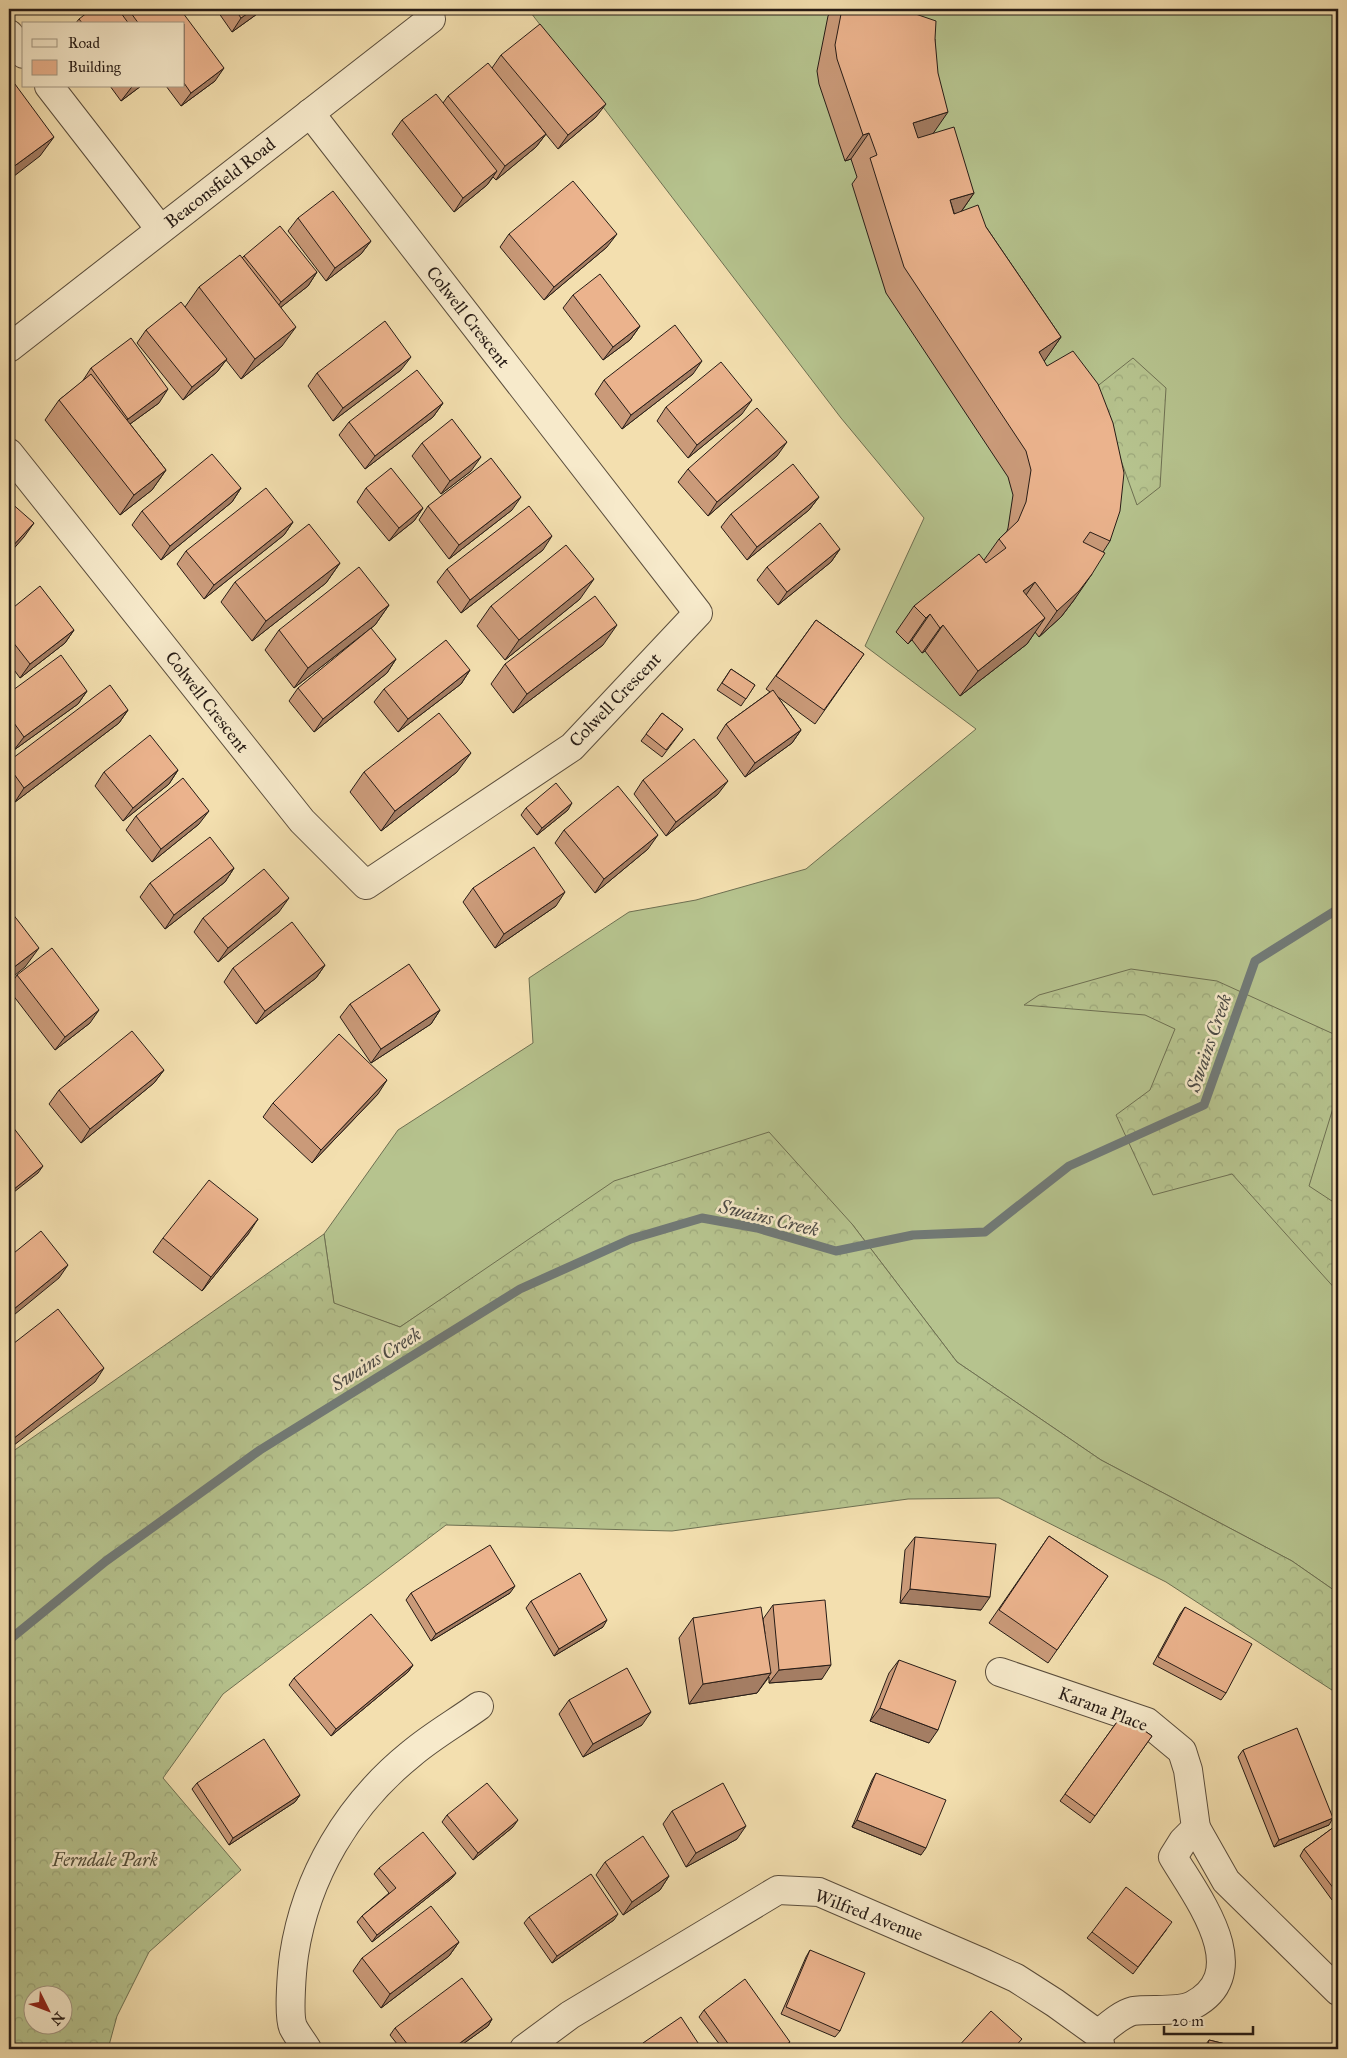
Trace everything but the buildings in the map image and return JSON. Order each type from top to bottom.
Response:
[{"type":"street","name":"Beaconsfield Road","points":[[9,348],[431,19]]},
{"type":"street","points":[[9,34],[22,51]]},
{"type":"street","points":[[51,88],[160,229]]},
{"type":"street","name":"Colwell Crescent","points":[[9,452],[302,821],[366,885],[572,747],[698,613],[310,114]]},
{"type":"street","name":"Karana Place","points":[[1000,1672],[1147,1722],[1182,1751],[1188,1770],[1196,1828],[1226,1881],[1338,1991]]},
{"type":"street","points":[[307,2049],[292,2025],[292,1974],[298,1926],[310,1887],[328,1849],[366,1798],[410,1754],[479,1706]]},
{"type":"street","points":[[1099,2042],[1131,2012],[1192,2005],[1215,1987],[1222,1962],[1216,1930],[1173,1857],[1183,1841],[1196,1828]]},
{"type":"street","name":"Wilfred Avenue","points":[[524,2049],[570,2015],[778,1890],[819,1892],[979,1961],[1032,1988],[1099,2042]]},
{"type":"green space","points":[[528,9],[1338,9],[1338,1593],[1292,1561],[1101,1460],[957,1362],[852,1224],[472,1279],[400,1327],[334,1304],[324,1234],[398,1130],[533,1043],[529,978],[629,912],[696,900],[806,869],[976,729],[865,646],[924,518],[841,418]]},
{"type":"green space","points":[[1133,358],[1166,388],[1160,487],[1137,505],[1095,388]]},
{"type":"green space","points":[[1131,969],[1217,981],[1338,1036],[1338,1092],[1309,1186],[1338,1205],[1338,1292],[1232,1174],[1153,1195],[1116,1115],[1150,1090],[1175,1029],[1145,1015],[1024,1005],[1039,995]]},
{"type":"green space","name":"Ferndale Park","points":[[769,1132],[852,1224],[957,1362],[1101,1460],[1292,1561],[1338,1593],[1338,1694],[1166,1582],[999,1498],[908,1499],[672,1531],[446,1525],[223,1694],[163,1778],[241,1870],[149,1952],[117,2016],[108,2049],[9,2049],[9,1454],[324,1234],[334,1303],[400,1327],[614,1181]]},
{"type":"waterway","name":"Swains Creek","points":[[9,1640],[106,1561],[260,1450],[520,1289],[631,1239],[702,1218],[757,1228],[836,1251],[913,1235],[985,1232],[1069,1166],[1204,1105],[1255,961],[1338,909]]}]
